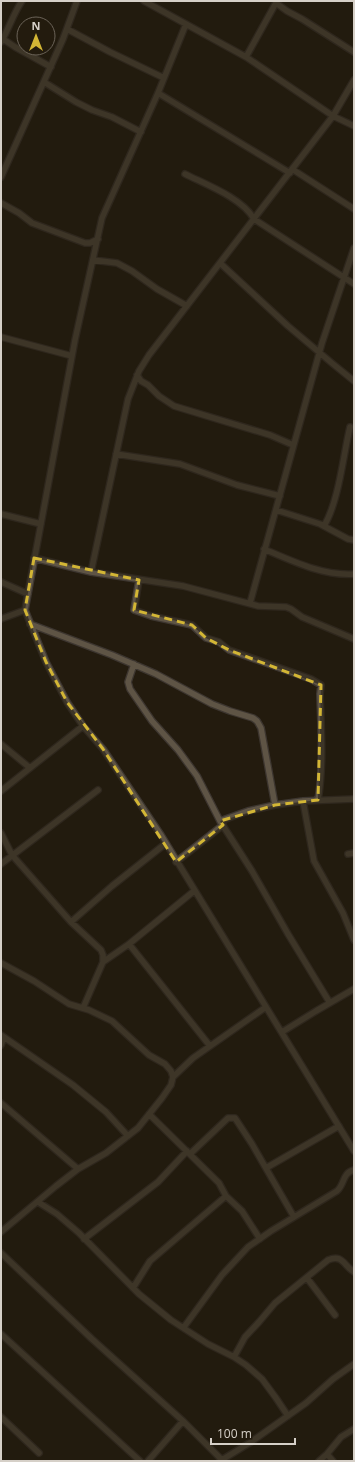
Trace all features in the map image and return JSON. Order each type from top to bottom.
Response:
[{"type":"street","points":[[22,1],[15,12],[10,27],[2,41],[51,67]]},
{"type":"street","points":[[1,177],[51,67],[77,1]]},
{"type":"street","points":[[144,1],[246,57],[333,116],[354,126]]},
{"type":"street","points":[[246,57],[277,2],[287,11],[354,52]]},
{"type":"street","points":[[186,24],[158,93],[102,218],[72,356],[25,610],[46,662],[67,702],[83,726],[103,749],[165,844],[354,1150]]},
{"type":"street","points":[[67,28],[110,52],[164,78]]},
{"type":"street","points":[[91,572],[128,399],[137,375],[149,355],[333,116],[354,80]]},
{"type":"street","points":[[44,82],[81,105],[112,117],[141,132]]},
{"type":"street","points":[[158,93],[354,209]]},
{"type":"street","points":[[185,174],[236,200],[250,212],[254,219],[354,284]]},
{"type":"street","points":[[1,203],[39,226],[85,243],[90,243],[98,239]]},
{"type":"street","points":[[250,603],[319,353],[354,248]]},
{"type":"street","points":[[93,260],[117,263],[132,271],[157,289],[187,306]]},
{"type":"street","points":[[220,263],[319,353],[354,381]]},
{"type":"street","points":[[1,337],[72,356]]},
{"type":"street","points":[[137,375],[141,381],[174,406],[270,435],[293,445]]},
{"type":"street","points":[[324,526],[330,516],[350,427]]},
{"type":"street","points":[[116,454],[180,464],[232,484],[280,496]]},
{"type":"street","points":[[276,510],[324,526],[348,539],[354,540]]},
{"type":"street","points":[[1,514],[41,524]]},
{"type":"street","points":[[264,549],[310,568],[354,574]]},
{"type":"street","points":[[34,558],[91,572],[168,583],[258,606],[286,607],[302,617],[354,639]]},
{"type":"street","points":[[139,580],[134,610],[151,616],[192,625],[206,638],[219,642],[229,650],[311,679],[321,685],[322,771],[318,800]]},
{"type":"street","points":[[1,582],[28,594]]},
{"type":"street","points":[[1,619],[25,610]]},
{"type":"street","points":[[30,624],[134,664],[212,704],[252,718],[261,728],[275,805]]},
{"type":"street","points":[[134,664],[128,682],[130,689],[152,721],[178,750],[197,776],[222,822],[330,1003]]},
{"type":"street","points":[[1,791],[83,726]]},
{"type":"street","points":[[1,744],[30,768]]},
{"type":"street","points":[[1,864],[98,790]]},
{"type":"street","points":[[176,862],[222,822],[248,811],[303,801],[354,799]]},
{"type":"street","points":[[303,801],[314,861],[343,913],[354,940]]},
{"type":"street","points":[[1,834],[12,855],[71,922],[100,950],[103,955],[103,962],[83,1008]]},
{"type":"street","points":[[71,922],[112,886],[165,844]]},
{"type":"street","points":[[103,962],[129,944],[194,891]]},
{"type":"street","points":[[129,944],[210,1046]]},
{"type":"street","points":[[1,963],[34,981],[69,1004],[83,1008],[112,1021],[149,1055],[165,1064],[171,1071],[173,1077]]},
{"type":"street","points":[[282,1032],[354,989]]},
{"type":"street","points":[[1,1232],[78,1170],[106,1153],[138,1128],[171,1085],[173,1077],[193,1058],[266,1007]]},
{"type":"street","points":[[1,1045],[2,1036],[73,1085],[106,1112],[128,1136]]},
{"type":"street","points":[[1,1103],[78,1170]]},
{"type":"street","points":[[149,1114],[219,1183],[226,1196],[242,1211],[260,1239]]},
{"type":"street","points":[[84,1239],[158,1182],[188,1153],[228,1118],[232,1117],[235,1118],[294,1217]]},
{"type":"street","points":[[266,1168],[339,1126]]},
{"type":"street","points":[[184,1327],[222,1275],[248,1247],[337,1191],[340,1188],[344,1177],[350,1171],[354,1170]]},
{"type":"street","points":[[133,1288],[150,1262],[226,1196]]},
{"type":"street","points":[[38,1202],[57,1214],[133,1288],[172,1320],[208,1344],[234,1357],[262,1379],[288,1416]]},
{"type":"street","points":[[1,1253],[92,1340],[183,1421],[222,1460],[288,1416],[354,1364]]},
{"type":"street","points":[[234,1357],[245,1337],[275,1303],[328,1260],[334,1257],[339,1258],[354,1272]]},
{"type":"street","points":[[307,1278],[335,1316]]},
{"type":"street","points":[[1,1334],[140,1461]]},
{"type":"street","points":[[1,1417],[39,1453]]},
{"type":"street","points":[[148,1461],[183,1421]]},
{"type":"street","points":[[319,1461],[341,1437],[354,1429]]},
{"type":"street","points":[[327,1454],[333,1461]]},
{"type":"highlighted area","points":[[34,558],[139,580],[134,610],[192,625],[206,638],[229,650],[321,685],[318,800],[275,805],[220,821],[223,825],[176,862],[103,749],[67,702],[46,662],[25,610]]}]
